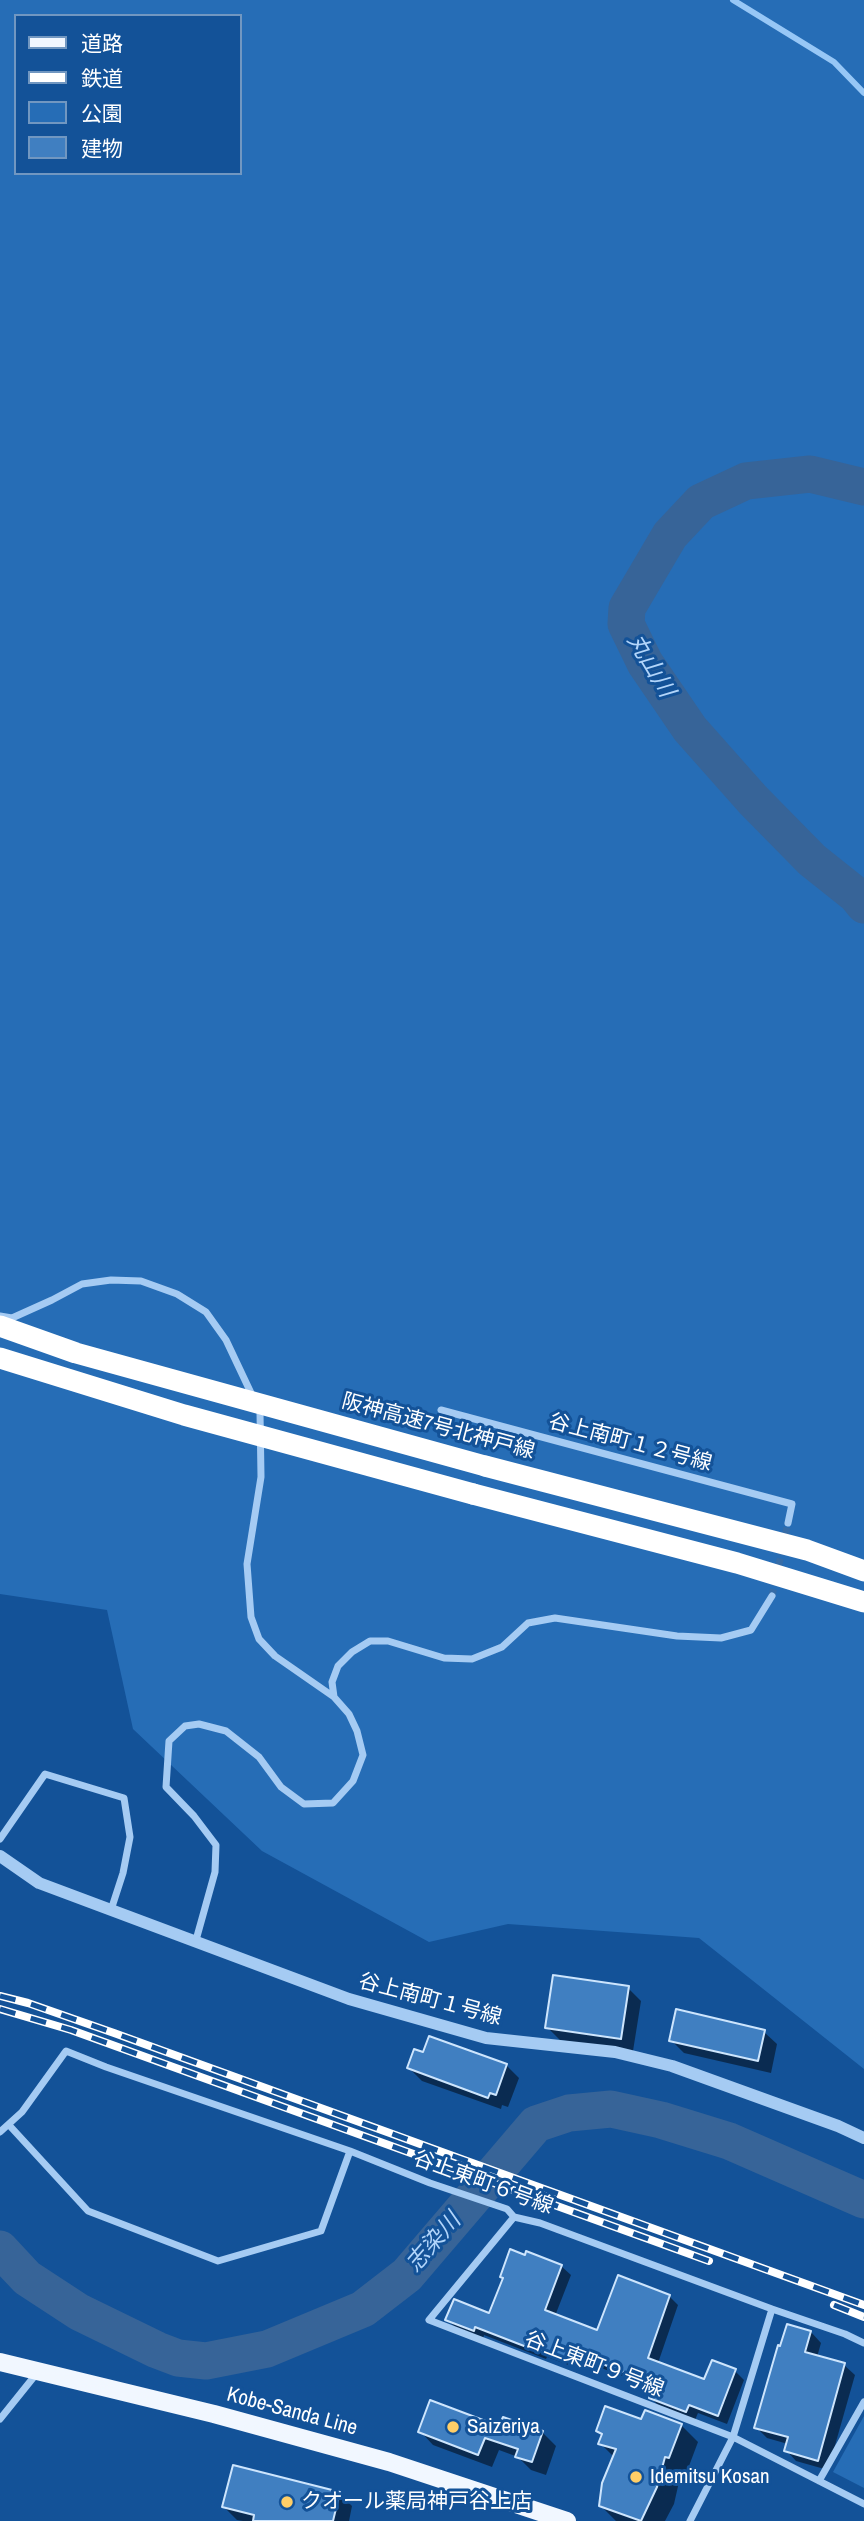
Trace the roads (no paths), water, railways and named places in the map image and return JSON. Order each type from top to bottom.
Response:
[{"type":"highway","name":"阪神高速7号北神戸線","points":[[0,1326],[76,1353],[485,1466],[794,1546],[864,1571]]},
{"type":"highway","points":[[0,1358],[184,1415],[737,1563],[864,1602]]},
{"type":"main road","name":"Kobe-Sanda Line","points":[[0,2362],[214,2414],[389,2462],[567,2521]]},
{"type":"street","points":[[0,1316],[12,1318],[82,1283],[141,1281],[177,1294],[206,1312],[226,1340],[260,1412],[261,1478],[247,1564],[251,1617],[260,1639],[275,1656],[334,1698],[349,1714],[363,1755],[353,1781],[333,1803],[304,1804],[281,1787],[259,1757],[226,1731],[200,1724],[185,1727],[169,1741],[166,1787],[194,1816],[216,1845],[215,1872],[196,1940]]},
{"type":"street","name":"谷上南町１２号線","points":[[441,1410],[792,1504],[788,1523]]},
{"type":"street","points":[[334,1698],[331,1682],[338,1667],[352,1652],[370,1641],[388,1641],[444,1658],[472,1659],[502,1647],[528,1623],[555,1618],[677,1636],[721,1638],[751,1630],[772,1596]]},
{"type":"street","points":[[0,1839],[45,1774],[124,1798],[130,1837],[123,1873],[111,1910]]},
{"type":"street","name":"谷上南町１号線","points":[[0,1856],[39,1883],[348,1999],[486,2038],[615,2052],[672,2066],[838,2126],[864,2138]]},
{"type":"street","name":"谷上東町６号線","points":[[0,2132],[22,2112],[66,2051],[350,2151],[430,2183],[507,2209],[514,2217],[540,2223],[864,2343]]},
{"type":"street","points":[[9,2125],[88,2211],[218,2261],[321,2231],[350,2151]]},
{"type":"street","name":"谷上東町９号線","points":[[514,2217],[429,2319],[733,2437],[864,2504]]},
{"type":"street","points":[[690,2521],[733,2437],[772,2309]]},
{"type":"street","points":[[0,2419],[39,2371]]},
{"type":"street","points":[[819,2481],[864,2402]]},
{"type":"waterway","points":[[733,0],[834,62],[864,93]]},
{"type":"waterway","name":"丸山川","points":[[864,487],[810,474],[746,481],[701,502],[670,535],[627,608],[626,624],[645,663],[690,729],[753,800],[812,860],[856,895],[864,905]]},
{"type":"waterway","name":"志染川","points":[[0,2249],[27,2278],[79,2312],[157,2350],[178,2358],[206,2361],[267,2349],[363,2309],[407,2275],[536,2124],[569,2113],[611,2109],[661,2120],[729,2141],[864,2200]]},
{"type":"tunnel","points":[[772,1596],[788,1523]]},
{"type":"railway","points":[[0,1996],[114,2033],[864,2305]]},
{"type":"railway","points":[[0,2009],[71,2030],[709,2261]]},
{"type":"railway","points":[[834,2305],[864,2317]]},
{"type":"place","name":"Saizeriya","points":[[453,2427]]},
{"type":"place","name":"Idemitsu Kosan","points":[[636,2477]]},
{"type":"place","name":"クオール薬局神戸谷上店","points":[[287,2502]]}]
